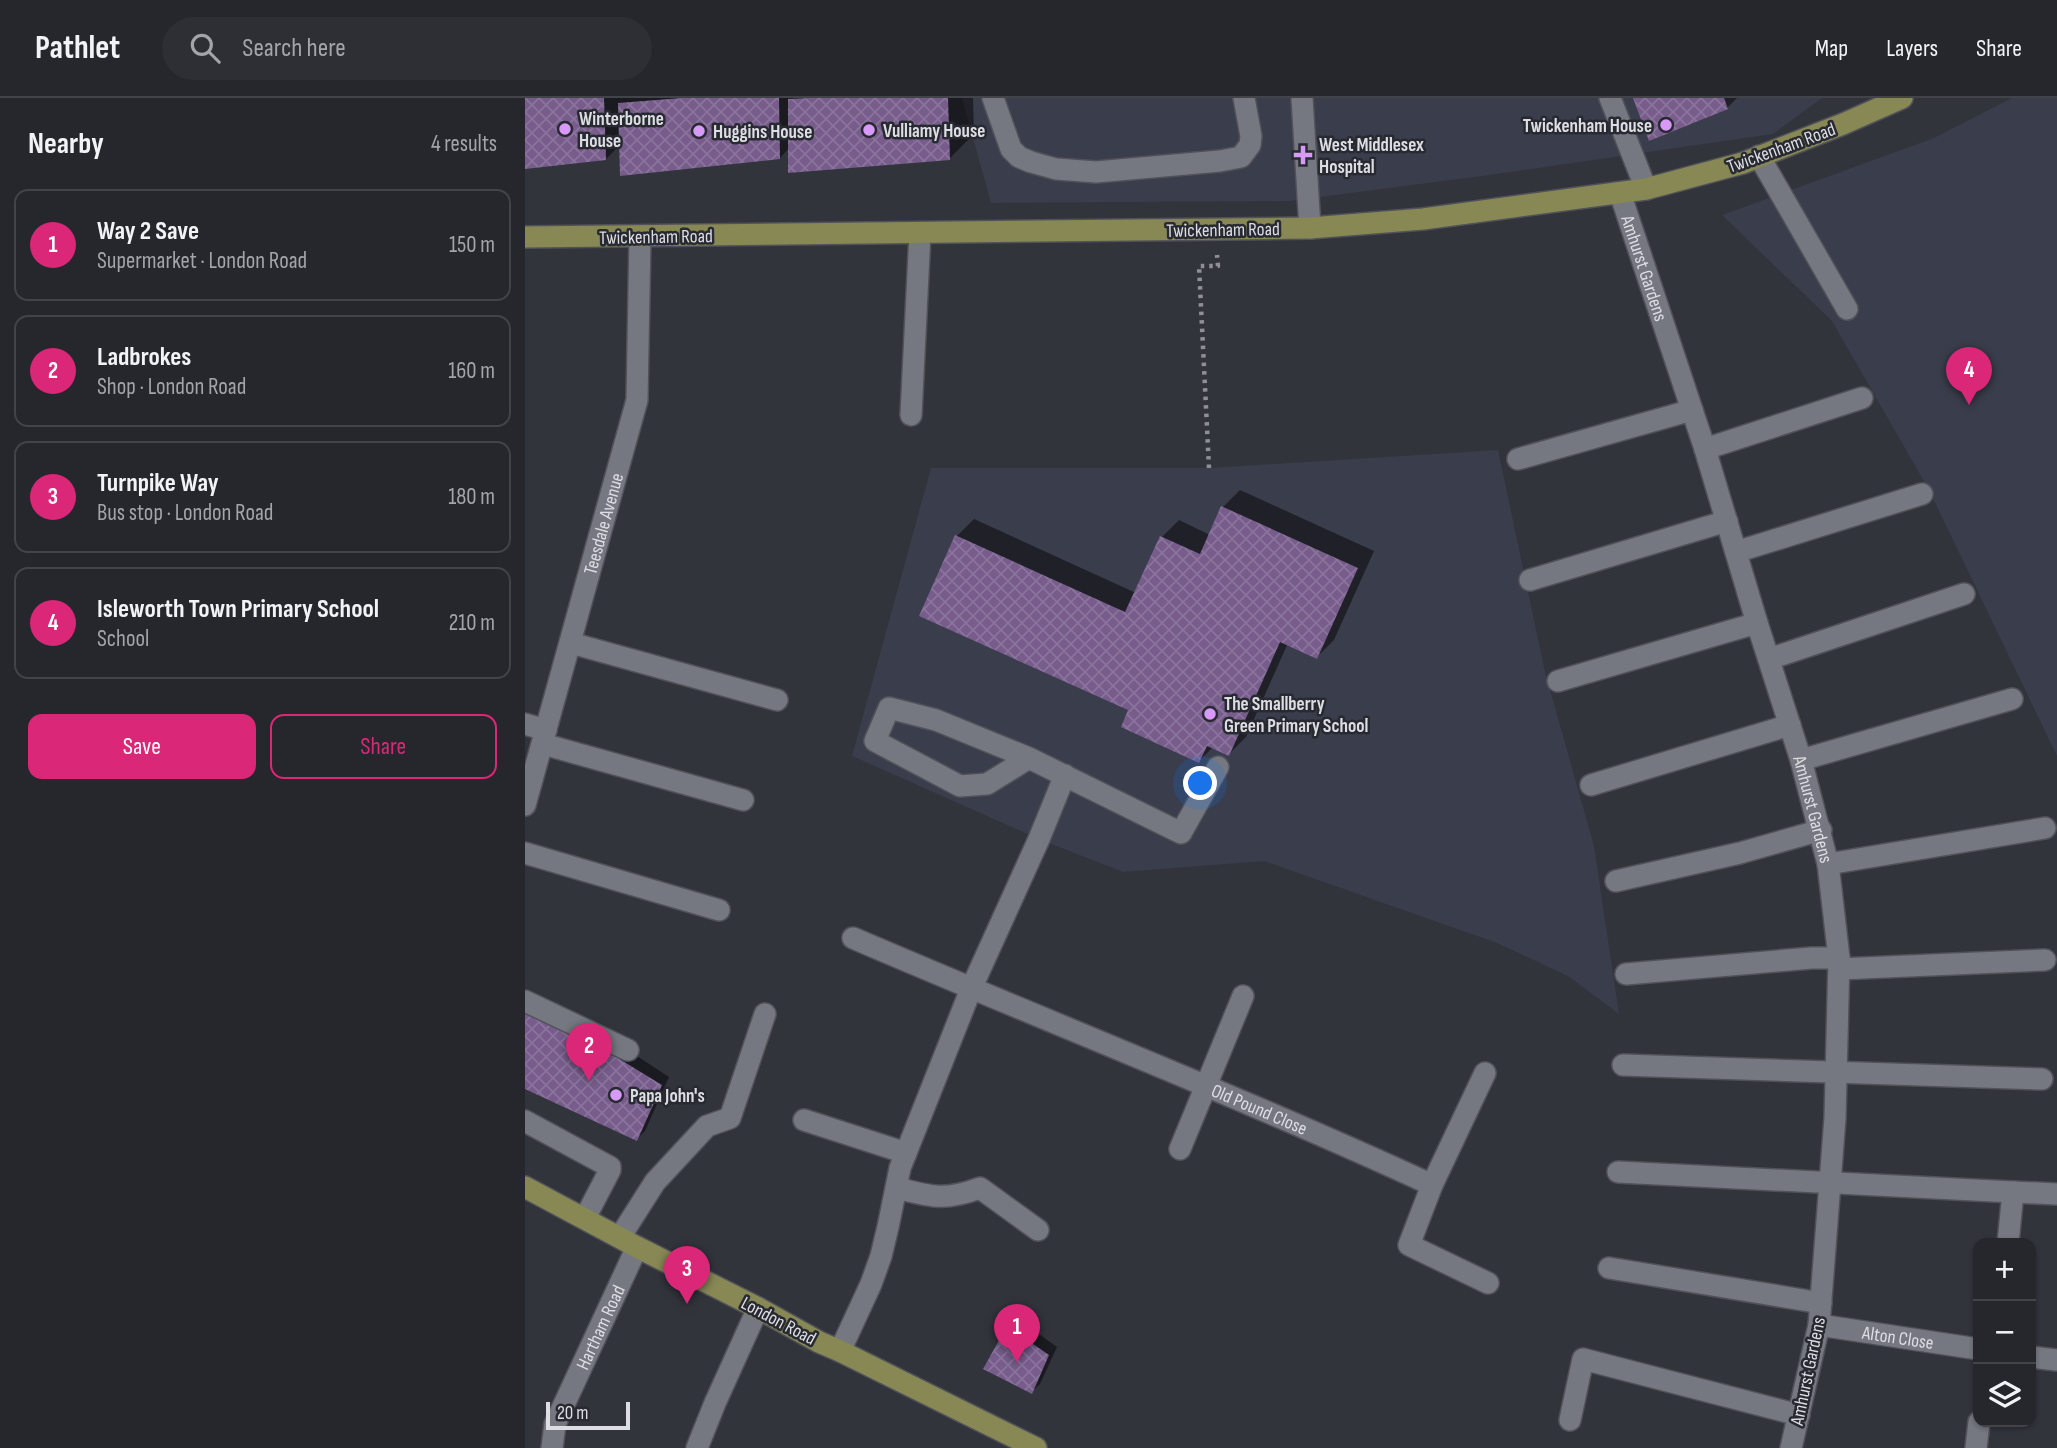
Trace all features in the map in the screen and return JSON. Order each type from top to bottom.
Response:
[{"type":"main road","name":"Twickenham Road","points":[[525,237],[1310,228],[1423,219],[1646,188],[1742,163],[1902,98]]},
{"type":"main road","name":"London Road","points":[[525,1187],[819,1342],[1036,1448]]},
{"type":"street","points":[[993,98],[1011,149],[1019,157],[1056,169],[1096,172],[1241,157],[1250,145],[1251,136],[1244,98]]},
{"type":"street","points":[[1302,98],[1310,228]]},
{"type":"street","points":[[1610,98],[1646,188]]},
{"type":"street","points":[[1759,156],[1847,309]]},
{"type":"street","name":"Amhurst Gardens","points":[[1620,193],[1737,552],[1801,760],[1828,864],[1839,963],[1831,1184],[1819,1325],[1791,1448]]},
{"type":"street","points":[[911,415],[920,233]]},
{"type":"street","name":"Teesdale Avenue","points":[[525,805],[637,400],[640,237]]},
{"type":"street","points":[[1705,449],[1862,398]]},
{"type":"street","points":[[1518,458],[1692,410]]},
{"type":"street","points":[[1737,552],[1921,494]]},
{"type":"street","points":[[1530,580],[1727,521]]},
{"type":"street","points":[[1769,659],[1964,594]]},
{"type":"street","points":[[1558,681],[1757,624]]},
{"type":"street","points":[[571,643],[777,700]]},
{"type":"street","points":[[1801,760],[2012,699]]},
{"type":"street","points":[[1029,758],[987,784],[960,786],[875,741],[889,708],[936,720],[1029,758],[1181,833],[1218,767]]},
{"type":"street","points":[[525,724],[544,737],[743,800]]},
{"type":"street","points":[[1591,785],[1790,725]]},
{"type":"street","points":[[840,1351],[871,1284],[888,1227],[899,1168],[971,989],[1065,775]]},
{"type":"street","points":[[1828,864],[2045,828]]},
{"type":"street","points":[[1616,881],[1740,853],[1821,830]]},
{"type":"street","points":[[525,853],[719,910]]},
{"type":"street","name":"Old Pound Close","points":[[853,938],[971,989],[1207,1084],[1432,1185]]},
{"type":"street","points":[[1626,974],[1811,958],[1839,963],[2045,960]]},
{"type":"street","points":[[1180,1149],[1243,996]]},
{"type":"street","points":[[525,1001],[628,1050]]},
{"type":"street","name":"Hartham Road","points":[[552,1448],[555,1424],[655,1182],[708,1126],[730,1118],[765,1014]]},
{"type":"street","points":[[1623,1065],[2042,1079]]},
{"type":"street","points":[[1485,1073],[1432,1185],[1409,1245],[1488,1283]]},
{"type":"street","points":[[804,1120],[906,1153]]},
{"type":"street","points":[[525,1121],[610,1167],[585,1219]]},
{"type":"street","points":[[1618,1172],[2057,1194]]},
{"type":"street","points":[[897,1188],[932,1197],[961,1195],[980,1188],[1038,1230]]},
{"type":"street","points":[[2009,1238],[2014,1192]]},
{"type":"street","points":[[1609,1268],[1821,1303]]},
{"type":"street","points":[[697,1448],[758,1308]]},
{"type":"street","name":"Alton Close","points":[[1819,1325],[1973,1348]]},
{"type":"street","points":[[2036,1358],[2057,1360]]},
{"type":"street","points":[[1570,1420],[1584,1359],[1799,1415]]},
{"type":"street","points":[[1976,1448],[1978,1427]]},
{"type":"path","points":[[1209,468],[1199,266],[1218,265],[1217,255]]},
{"type":"shaded area","name":"West Middlesex Hospital","points":[[962,98],[1822,98],[1773,134],[1289,201],[991,203]]},
{"type":"shaded area","points":[[2012,98],[2057,98],[2057,756],[1929,490],[1832,321],[1722,215],[1934,138]]},
{"type":"shaded area","name":"The Smallberry Green Primary School","points":[[1498,450],[1545,672],[1594,846],[1619,1014],[1568,976],[1497,943],[1264,861],[1123,872],[1039,839],[852,756],[931,468],[1209,468]]},
{"type":"building","name":"Winterborne House","points":[[525,98],[604,98],[606,160],[525,169]]},
{"type":"building","name":"Huggins House","points":[[682,98],[779,98],[780,159],[620,176],[618,103]]},
{"type":"building","name":"Vulliamy House","points":[[948,98],[950,160],[788,173],[788,99]]},
{"type":"building","name":"Twickenham House","points":[[1633,98],[1724,98],[1728,109],[1649,141]]},
{"type":"building","points":[[1221,506],[1358,568],[1317,659],[1280,642],[1229,756],[1207,746],[1199,763],[1121,727],[1128,710],[919,616],[955,535],[1125,612],[1160,536],[1200,554]]},
{"type":"building","points":[[525,1007],[585,1038],[662,1085],[637,1141],[525,1089]]},
{"type":"building","points":[[1007,1326],[1049,1355],[1032,1394],[983,1369]]},
{"type":"place","name":"Twickenham House","points":[[1666,125]]},
{"type":"place","name":"Winterborne House","points":[[565,129]]},
{"type":"place","name":"Vulliamy House","points":[[869,130]]},
{"type":"place","name":"Huggins House","points":[[699,131]]},
{"type":"place","name":"West Middlesex Hospital","points":[[1303,155]]},
{"type":"place","name":"Isleworth Town Primary School","points":[[1969,405]]},
{"type":"place","name":"The Smallberry Green Primary School","points":[[1210,714]]},
{"type":"place","name":"Ladbrokes","points":[[589,1081]]},
{"type":"place","name":"Papa John's","points":[[616,1095]]},
{"type":"place","name":"Turnpike Way","points":[[687,1304]]},
{"type":"place","name":"Way 2 Save","points":[[1017,1362]]}]
